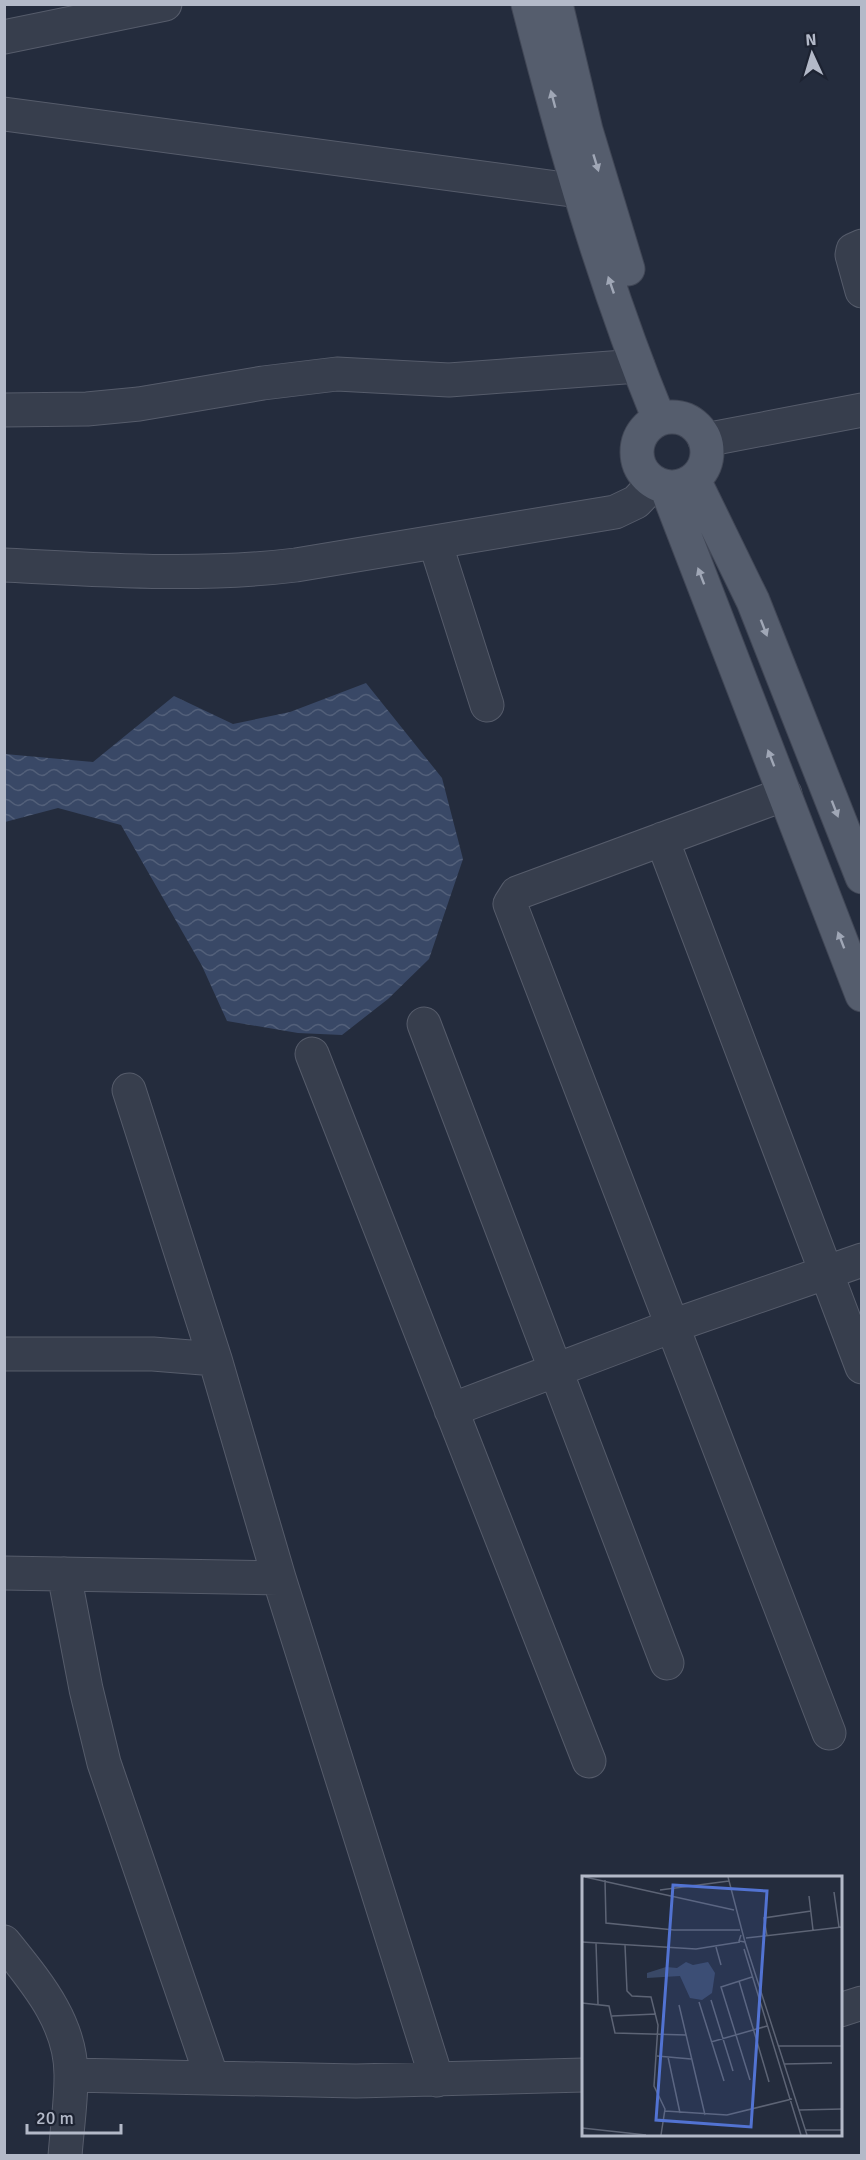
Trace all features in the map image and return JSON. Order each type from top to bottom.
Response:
[{"type":"main road","points":[[528,4],[579,191],[638,366],[670,418]]},
{"type":"main road","points":[[556,4],[586,130],[643,315],[670,418]]},
{"type":"main road","points":[[671,483],[705,463],[705,440],[693,423],[670,418],[642,433],[636,448],[637,460],[642,472],[671,483],[753,601],[861,877]]},
{"type":"main road","points":[[671,483],[861,995]]},
{"type":"street","points":[[4,37],[165,4]]},
{"type":"street","points":[[4,114],[579,191]]},
{"type":"street","points":[[861,246],[853,250],[852,255],[861,291]]},
{"type":"street","points":[[4,410],[87,409],[139,405],[263,383],[337,374],[450,380],[638,366]]},
{"type":"street","points":[[705,440],[861,410]]},
{"type":"street","points":[[4,565],[163,573],[212,573],[296,565],[615,512],[671,483]]},
{"type":"street","points":[[435,542],[488,705]]},
{"type":"street","points":[[785,794],[517,892],[513,895],[510,904],[829,1732]]},
{"type":"street","points":[[662,839],[861,1367]]},
{"type":"street","points":[[424,1024],[667,1663]]},
{"type":"street","points":[[312,1054],[589,1761]]},
{"type":"street","points":[[129,1090],[215,1359],[279,1578],[437,2080]]},
{"type":"street","points":[[451,1410],[672,1326],[861,1260]]},
{"type":"street","points":[[4,1354],[142,1354],[215,1359]]},
{"type":"street","points":[[4,1573],[279,1578]]},
{"type":"street","points":[[64,1574],[86,1689],[105,1763],[212,2078]]},
{"type":"street","points":[[4,1942],[49,2000],[62,2026],[71,2075],[65,2156]]},
{"type":"street","points":[[842,2009],[861,2003]]},
{"type":"street","points":[[71,2075],[437,2080],[582,2075]]},
{"type":"water","points":[[366,683],[442,778],[463,859],[429,959],[388,999],[342,1035],[298,1033],[227,1021],[202,966],[121,825],[58,808],[5,822],[5,754],[93,762],[174,696],[233,724],[290,712]]}]
